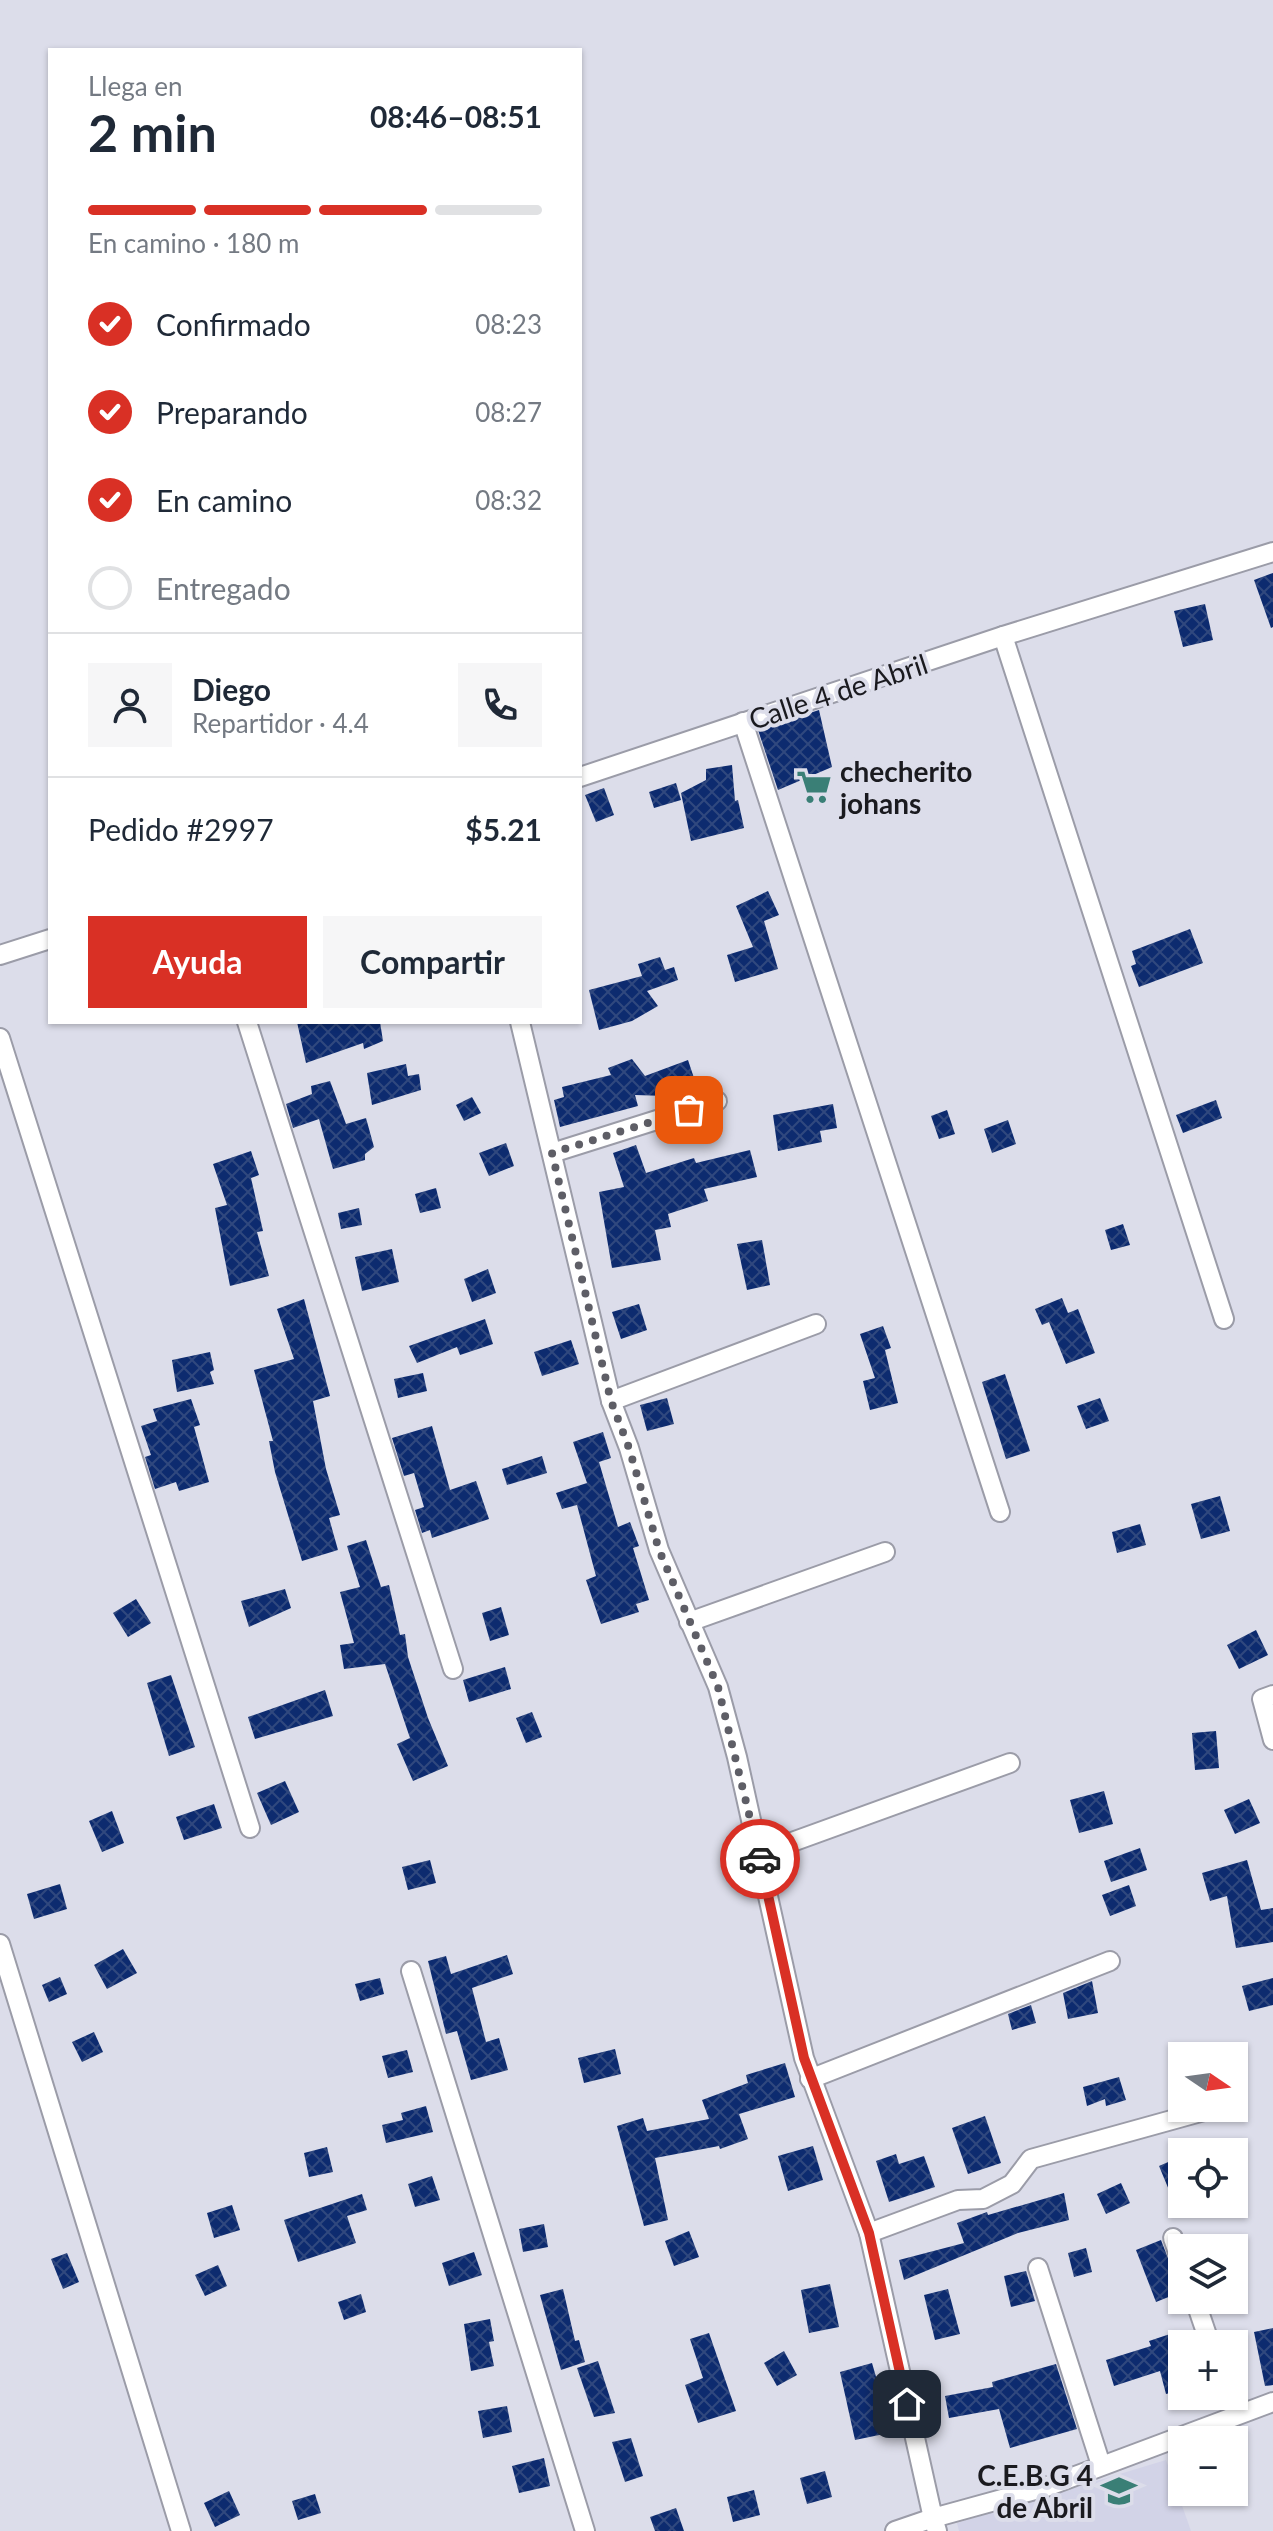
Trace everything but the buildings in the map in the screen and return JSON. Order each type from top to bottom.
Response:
[{"type":"street","name":"Calle 4 de Abril","points":[[582,776],[1003,636],[1273,552]]},
{"type":"street","points":[[1003,636],[1224,1319]]},
{"type":"street","points":[[743,722],[1000,1512]]},
{"type":"street","points":[[0,955],[48,940]]},
{"type":"street","points":[[248,1024],[453,1669]]},
{"type":"street","points":[[520,1024],[611,1401],[629,1448],[659,1550],[718,1687],[810,2079],[869,2233],[935,2524]]},
{"type":"street","points":[[0,1038],[250,1828]]},
{"type":"street","points":[[552,1153],[717,1101]]},
{"type":"street","points":[[611,1401],[816,1324]]},
{"type":"street","points":[[689,1622],[885,1552]]},
{"type":"street","points":[[1273,1695],[1262,1699],[1273,1740]]},
{"type":"street","points":[[759,1854],[1010,1763]]},
{"type":"street","points":[[0,1944],[181,2531]]},
{"type":"street","points":[[810,2079],[1110,1961]]},
{"type":"street","points":[[411,1971],[585,2531]]},
{"type":"street","points":[[869,2233],[958,2200],[983,2199],[1012,2184],[1031,2159],[1168,2121]]},
{"type":"street","points":[[1038,2268],[1101,2465]]},
{"type":"street","points":[[895,2531],[935,2524],[1046,2487],[1273,2402]]},
{"type":"street","points":[[1233,2410],[1235,2415]]},
{"type":"shaded area","name":"C.E.B.G 4 de Abril","points":[[1166,2460],[1168,2506],[1182,2506],[1191,2531],[959,2531],[957,2523]]},
{"type":"way so far","points":[[689,1110],[552,1153],[611,1401],[629,1448],[659,1550],[718,1687],[760,1859]]},
{"type":"place","name":"checherito johans","points":[[814,787]]},
{"type":"place","name":"C.E.B.G 4 de Abril","points":[[1119,2491]]},
{"type":"route","points":[[760,1859],[804,2058],[869,2233],[907,2404]]}]
